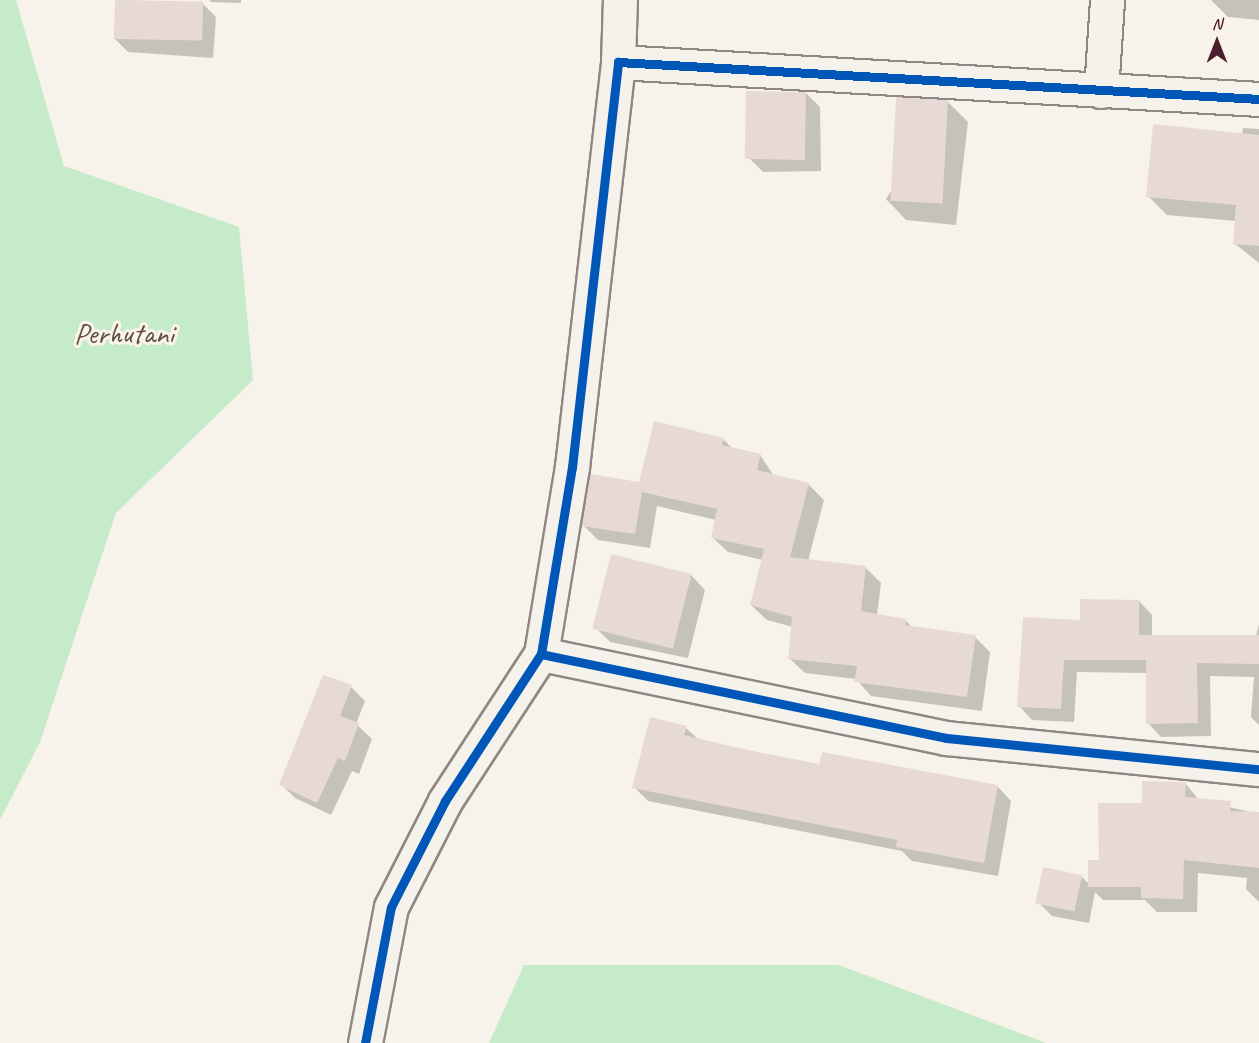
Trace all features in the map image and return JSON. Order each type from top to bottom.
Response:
[{"type":"street","points":[[365,1043],[391,907],[440,811],[525,675],[572,467],[618,53],[620,0]]},
{"type":"street","points":[[1102,84],[1107,0]]},
{"type":"street","points":[[618,53],[1102,84],[1259,99]]},
{"type":"street","points":[[525,675],[946,738],[1259,769]]},
{"type":"green space","name":"Perhutani","points":[[0,0],[16,0],[64,166],[239,227],[253,380],[116,513],[40,742],[0,820]]},
{"type":"green space","points":[[524,965],[839,965],[1046,1043],[489,1043]]},
{"type":"building","points":[[115,0],[203,2],[202,41],[114,39]]},
{"type":"building","points":[[746,91],[806,92],[805,160],[745,159]]},
{"type":"building","points":[[896,97],[948,100],[942,204],[891,201]]},
{"type":"building","points":[[1153,124],[1259,135],[1259,246],[1233,244],[1236,205],[1146,197]]},
{"type":"building","points":[[654,421],[724,438],[722,445],[761,454],[757,470],[809,483],[790,557],[866,566],[861,611],[906,619],[905,625],[976,635],[967,697],[854,682],[857,666],[788,659],[792,617],[750,605],[764,549],[711,538],[717,509],[642,492],[635,534],[581,526],[590,474],[639,482]]},
{"type":"building","points":[[611,554],[692,574],[673,649],[592,629]]},
{"type":"building","points":[[1080,599],[1139,600],[1139,635],[1259,635],[1259,664],[1197,663],[1198,723],[1146,724],[1146,660],[1064,660],[1061,709],[1017,707],[1023,617],[1080,620]]},
{"type":"building","points":[[323,675],[352,685],[340,716],[359,723],[345,761],[338,758],[317,803],[279,785]]},
{"type":"building","points":[[650,717],[687,726],[684,735],[819,764],[822,752],[998,785],[984,863],[896,847],[897,840],[632,788]]},
{"type":"building","points":[[1142,781],[1186,782],[1185,797],[1231,801],[1230,811],[1259,812],[1259,868],[1184,860],[1183,899],[1141,898],[1141,887],[1088,887],[1088,860],[1099,860],[1098,803],[1142,803]]},
{"type":"building","points":[[1043,867],[1082,875],[1074,912],[1035,903]]},
{"type":"cycle path","points":[[541,654],[572,467],[618,62],[1259,99]]},
{"type":"cycle path","points":[[365,1043],[391,907],[445,801],[541,654],[946,738],[1259,769]]}]
